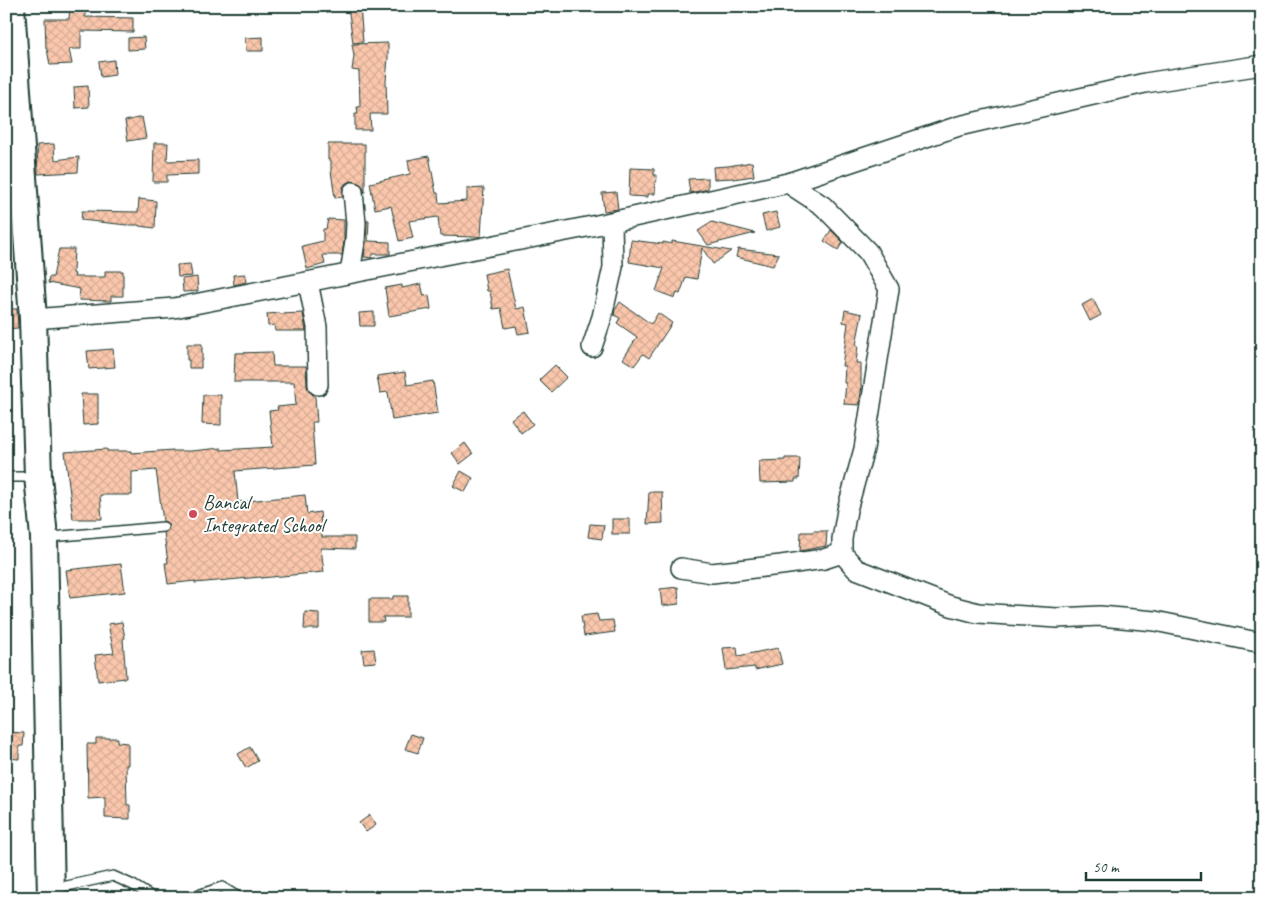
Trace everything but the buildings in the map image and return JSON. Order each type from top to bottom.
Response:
[{"type":"main road","points":[[11,6],[33,319],[38,476],[44,536],[51,894]]},
{"type":"street","points":[[33,319],[174,308],[612,222],[788,183],[959,126],[1145,83],[1262,65]]},
{"type":"street","points":[[788,183],[823,206],[868,252],[888,289],[864,449],[847,510],[842,538],[842,554],[856,569],[951,606],[978,613],[1057,618],[1100,616],[1155,621],[1262,643]]},
{"type":"street","points":[[350,273],[356,223],[353,192]]},
{"type":"street","points":[[592,347],[602,318],[613,267],[612,222]]},
{"type":"street","points":[[308,282],[317,328],[318,386]]},
{"type":"street","points":[[681,568],[712,573],[781,565],[842,554]]},
{"type":"lane","points":[[6,477],[38,476]]},
{"type":"lane","points":[[44,536],[163,527]]},
{"type":"lane","points":[[51,894],[113,876],[154,898]]},
{"type":"lane","points":[[189,898],[222,887],[240,898]]},
{"type":"place","name":"Bancal Integrated School","points":[[193,514]]}]
